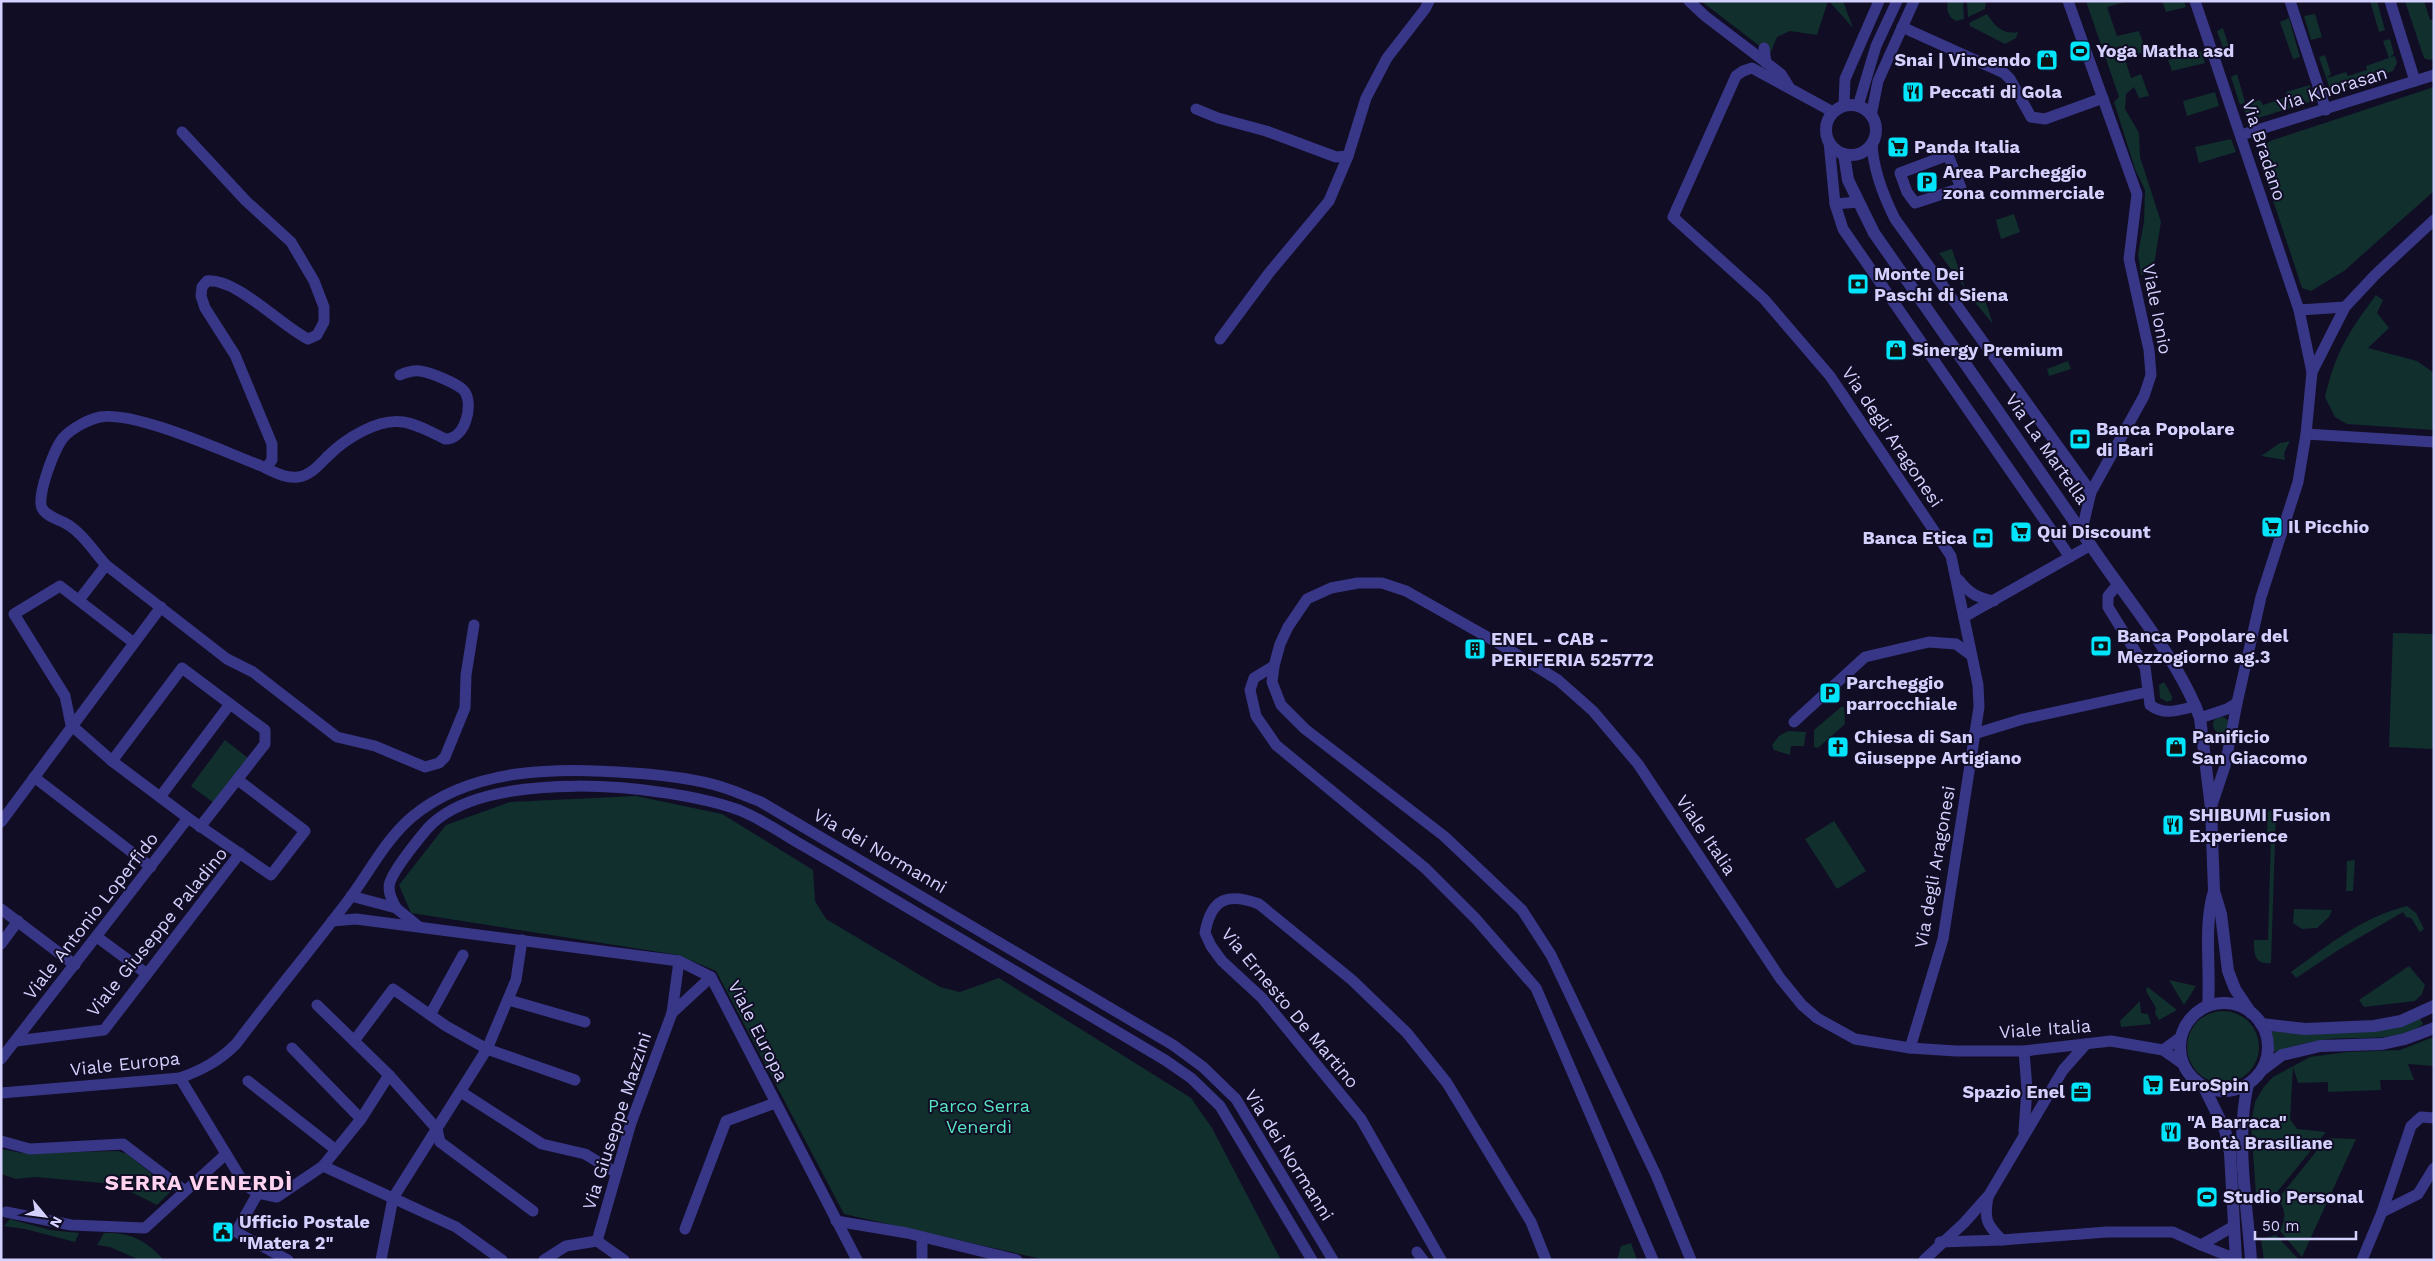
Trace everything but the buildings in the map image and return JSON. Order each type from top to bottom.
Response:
[{"type":"street","points":[[1220,340],[1240,307],[1329,201],[1348,156],[1366,98],[1387,58],[1425,10],[1429,1]]},
{"type":"street","points":[[1689,1],[1705,16],[1781,74],[1790,89]]},
{"type":"street","points":[[1879,1],[1845,79],[1839,109],[1827,122],[1826,132],[1829,142],[1835,204],[1843,229],[2070,557]]},
{"type":"street","points":[[1858,106],[1876,46],[1897,1]]},
{"type":"street","points":[[1871,116],[1878,81],[1914,1]]},
{"type":"street","name":"Viale Ionio","points":[[2068,1],[2137,194],[2129,259],[2148,350],[2151,375],[2144,396],[2091,492],[2082,530]]},
{"type":"street","name":"Via Bradano","points":[[2195,1],[2299,310],[2312,372]]},
{"type":"street","points":[[2290,1],[2326,110]]},
{"type":"street","points":[[2390,1],[2415,81]]},
{"type":"street","points":[[1902,27],[2004,73],[2010,79],[2031,117],[2045,119],[2103,98]]},
{"type":"street","points":[[1764,48],[1766,63]]},
{"type":"street","name":"Via degli Aragonesi","points":[[1839,109],[1790,89],[1752,68],[1743,71],[1736,76],[1674,217],[1764,299],[1830,376],[1951,556],[1957,576],[1978,685],[1979,708],[1943,939],[1910,1048]]},
{"type":"street","name":"Via Khorasan","points":[[2241,135],[2434,75]]},
{"type":"street","points":[[1839,109],[1858,106],[1871,116],[1876,128],[1872,143],[1872,154],[1882,194],[1895,219],[2091,492]]},
{"type":"street","points":[[1196,109],[1218,118],[1266,131],[1336,157],[1348,156]]},
{"type":"street","points":[[182,132],[246,201],[291,242],[322,298],[324,322],[317,334],[308,339],[246,296],[228,286],[207,281],[202,287],[205,308],[236,355],[272,444],[272,460],[266,468]]},
{"type":"street","points":[[1829,142],[1844,157]]},
{"type":"street","points":[[1831,162],[1862,152],[1872,143]]},
{"type":"street","points":[[1948,155],[1961,188],[1915,203],[1907,192],[1900,173],[1948,155]]},
{"type":"street","name":"Via La Martella","points":[[1844,157],[1848,180],[1874,233],[2082,530],[2090,545],[2171,661],[2196,706],[2200,718],[2211,808],[2214,891],[2222,914],[2228,970],[2235,989],[2251,1013]]},
{"type":"street","points":[[1835,204],[1858,202]]},
{"type":"street","points":[[2211,808],[2225,766],[2261,597],[2298,482],[2306,434],[2312,372],[2345,307],[2376,274],[2434,220]]},
{"type":"street","points":[[2299,310],[2345,307]]},
{"type":"street","points":[[400,375],[418,371],[428,372],[462,389],[467,397],[467,413],[461,430],[456,436],[451,439],[445,439],[413,425],[393,421],[372,428],[346,442],[308,474],[299,477],[280,474],[165,430],[114,416],[98,418],[72,430],[64,437],[55,452],[41,492],[41,507],[44,512],[80,534],[106,565],[227,659],[253,672],[326,731],[344,740],[394,753],[426,767],[440,763],[444,757],[465,708],[466,675],[474,625]]},
{"type":"street","points":[[2306,434],[2434,442]]},
{"type":"street","points":[[1964,617],[2090,545]]},
{"type":"street","points":[[79,600],[106,565]]},
{"type":"street","points":[[1957,576],[1969,593],[1982,599],[1994,601]]},
{"type":"street","name":"Viale Italia","points":[[1691,1260],[1656,1175],[1551,955],[1522,910],[1444,836],[1304,729],[1281,705],[1272,682],[1274,666],[1280,644],[1288,627],[1307,599],[1331,588],[1358,583],[1382,583],[1406,591],[1498,642],[1558,680],[1593,711],[1638,764],[1780,978],[1802,1005],[1834,1029],[1855,1039],[1910,1048],[1956,1051],[2024,1051],[2112,1041],[2163,1050],[2183,1064]]},
{"type":"street","points":[[2118,584],[2108,596],[2108,607],[2145,667],[2150,705],[2158,711],[2168,712],[2196,706]]},
{"type":"street","points":[[134,642],[60,586],[14,614],[65,696],[71,725],[112,761],[200,827],[240,854]]},
{"type":"street","points":[[1,822],[71,725],[161,607]]},
{"type":"street","points":[[1794,722],[1865,657],[1928,642],[1956,644],[1971,655]]},
{"type":"street","points":[[1274,666],[1254,678],[1250,690],[1256,716],[1276,745],[1425,868],[1476,919],[1536,988],[1653,1260]]},
{"type":"street","points":[[112,761],[182,668],[265,730],[265,744],[200,827]]},
{"type":"street","points":[[1974,734],[2023,719],[2147,692]]},
{"type":"street","points":[[2200,718],[2237,703]]},
{"type":"street","points":[[160,797],[230,704]]},
{"type":"street","name":"Via dei Normanni","points":[[332,921],[369,868],[410,818],[432,802],[462,788],[514,775],[555,770],[644,774],[681,778],[721,787],[761,802],[1165,1040],[1204,1067],[1236,1099],[1332,1260]]},
{"type":"street","points":[[34,777],[151,867]]},
{"type":"street","name":"Viale Giuseppe Paladino","points":[[16,1041],[104,1030],[240,854],[271,875],[305,831],[238,780]]},
{"type":"street","name":"Via dei Normanni","points":[[396,908],[390,895],[390,882],[416,842],[435,820],[462,804],[500,794],[544,788],[623,787],[659,791],[714,802],[741,811],[768,824],[1165,1060],[1191,1078],[1220,1106],[1312,1260]]},
{"type":"street","name":"Viale Antonio Loperfido","points":[[1,1059],[76,966],[188,818]]},
{"type":"street","name":"Via La Martella","points":[[2208,1006],[2210,978],[2208,911],[2214,891]]},
{"type":"street","points":[[351,896],[396,908],[418,926]]},
{"type":"street","name":"Via Ernesto De Martino","points":[[1441,1260],[1361,1119],[1262,998],[1222,961],[1211,946],[1205,933],[1207,919],[1212,909],[1218,903],[1230,899],[1245,899],[1259,904],[1352,980],[1407,1032],[1447,1083],[1530,1222],[1546,1260]]},
{"type":"street","points":[[1,909],[76,966]]},
{"type":"street","name":"Viale Europa","points":[[1,1093],[180,1078],[199,1071],[218,1060],[234,1046],[332,921],[356,919],[418,926],[679,961],[711,977],[857,1260]]},
{"type":"street","points":[[1,944],[18,921]]},
{"type":"street","points":[[98,937],[147,974]]},
{"type":"street","points":[[381,1260],[393,1198],[487,1048],[516,980],[522,940]]},
{"type":"street","points":[[430,1015],[463,956]]},
{"type":"street","name":"Via Giuseppe Mazzini","points":[[597,1241],[615,1172],[672,1013],[679,961]]},
{"type":"street","points":[[672,1013],[711,977]]},
{"type":"street","points":[[354,1041],[393,989],[430,1015],[487,1048],[575,1080]]},
{"type":"street","points":[[509,1000],[585,1022]]},
{"type":"street","points":[[1940,1242],[2002,1240],[2107,1232],[2173,1232],[2236,1259],[2230,1153],[2225,1130],[2204,1087],[2191,1076],[2183,1064],[2181,1037],[2185,1027],[2194,1016],[2208,1006],[2229,1004],[2251,1013],[2261,1024],[2267,1041],[2267,1057],[2260,1072]]},
{"type":"street","points":[[318,1005],[389,1075],[438,1129],[440,1142],[533,1212]]},
{"type":"street","points":[[2261,1024],[2305,1029],[2374,1026],[2401,1020],[2434,1006]]},
{"type":"street","points":[[2204,1087],[2218,1091],[2232,1090],[2248,1084],[2282,1055],[2320,1046],[2382,1044],[2405,1039],[2434,1028]]},
{"type":"street","points":[[2163,1050],[2181,1037]]},
{"type":"street","points":[[1924,1260],[1989,1195],[2063,1070],[2086,1044]]},
{"type":"street","points":[[292,1048],[361,1119]]},
{"type":"street","points":[[2024,1051],[2027,1089],[2024,1135]]},
{"type":"street","points":[[180,1078],[245,1184],[258,1193],[277,1197],[323,1166],[361,1119],[389,1075]]},
{"type":"street","points":[[248,1081],[336,1150]]},
{"type":"street","points":[[2248,1084],[2243,1108],[2242,1132],[2251,1260]]},
{"type":"street","points":[[461,1092],[542,1144],[585,1154],[615,1172]]},
{"type":"street","points":[[685,1228],[726,1121],[776,1103]]},
{"type":"street","points":[[2362,1260],[2382,1212],[2411,1126],[2421,1117],[2434,1118]]},
{"type":"street","points":[[1,1141],[30,1149],[123,1144],[185,1191]]},
{"type":"street","points":[[6,1212],[70,1226],[145,1228],[226,1154]]},
{"type":"street","points":[[323,1166],[456,1227],[502,1260]]},
{"type":"street","points":[[2382,1212],[2418,1194],[2434,1168]]},
{"type":"street","points":[[258,1193],[236,1232],[288,1260]]},
{"type":"street","points":[[1989,1195],[1985,1213],[1989,1226],[2002,1240]]},
{"type":"street","points":[[836,1221],[922,1237],[1017,1260]]},
{"type":"street","points":[[2201,1245],[2234,1226]]},
{"type":"street","points":[[922,1237],[922,1260]]},
{"type":"street","points":[[544,1260],[566,1246],[597,1241],[624,1260]]},
{"type":"street","points":[[1936,1260],[1940,1242]]},
{"type":"green space","points":[[1701,1],[1828,1],[1817,35],[1790,31],[1777,37],[1770,54]]},
{"type":"green space","points":[[1829,1],[1843,1],[1853,28]]},
{"type":"green space","points":[[1948,1],[1963,1],[1964,19],[1956,21],[1949,15]]},
{"type":"green space","points":[[1967,1],[1986,1],[1985,9],[1968,17]]},
{"type":"green space","points":[[2086,1],[2129,1],[2107,7],[2117,36],[2139,31],[2146,52],[2124,56],[2131,78],[2141,74],[2149,96],[2139,98],[2134,87],[2126,94],[2125,109],[2139,133],[2140,157],[2161,222],[2153,271],[2141,275],[2138,254],[2144,222],[2145,190],[2135,169],[2114,102],[2119,97]]},
{"type":"green space","points":[[2162,1],[2184,1],[2186,7],[2166,12]]},
{"type":"green space","points":[[2370,1],[2377,1],[2385,30],[2379,32]]},
{"type":"green space","points":[[2405,1],[2424,1],[2430,20],[2434,19],[2434,59],[2424,58]]},
{"type":"green space","points":[[1987,14],[2000,29],[2013,33],[2018,32],[2016,38],[2005,44],[1970,26],[1969,23]]},
{"type":"green space","points":[[2315,14],[2322,37],[2311,40],[2304,16]]},
{"type":"green space","points":[[2289,18],[2300,57],[2293,59],[2280,22]]},
{"type":"green space","points":[[2223,28],[2232,56],[2227,59],[2217,31]]},
{"type":"green space","points":[[2390,39],[2394,54],[2390,57],[2395,56],[2397,63],[2393,71],[2331,92],[2319,57],[2325,55],[2331,74],[2327,78],[2346,72],[2348,76],[2367,70],[2366,66],[2389,58],[2383,41]]},
{"type":"green space","points":[[2201,51],[2205,63],[2172,71],[2168,60]]},
{"type":"green space","points":[[2237,74],[2245,102],[2240,105],[2231,77]]},
{"type":"green space","points":[[2310,85],[2313,101],[2255,119],[2247,119],[2243,106],[2260,100],[2263,105],[2287,97],[2286,92]]},
{"type":"green space","points":[[2434,87],[2434,191],[2344,271],[2311,291],[2302,288],[2259,158],[2263,147],[2270,141]]},
{"type":"green space","points":[[2215,92],[2219,106],[2187,116],[2183,101]]},
{"type":"green space","points":[[2231,139],[2236,152],[2199,163],[2195,147]]},
{"type":"green space","points":[[2014,214],[2020,232],[2001,239],[1996,220]]},
{"type":"green space","points":[[1952,249],[1965,288],[1939,253]]},
{"type":"green space","points":[[1983,294],[1993,324],[1972,299]]},
{"type":"green space","points":[[2376,295],[2383,300],[2377,313],[2389,328],[2368,348],[2417,361],[2434,373],[2434,430],[2347,424],[2335,417],[2325,397],[2329,381],[2344,343]]},
{"type":"green space","points":[[2068,361],[2071,369],[2049,376],[2047,369]]},
{"type":"green space","points":[[2290,441],[2284,453],[2285,460],[2261,456],[2280,443]]},
{"type":"green space","points":[[2393,633],[2434,634],[2434,749],[2389,747]]},
{"type":"green space","points":[[2164,682],[2172,696],[2172,700],[2167,702],[2160,698],[2159,685]]},
{"type":"green space","points":[[1841,707],[1844,707],[1845,724],[1818,748],[1814,747],[1814,730]]},
{"type":"green space","points":[[2218,717],[2224,717],[2229,722],[2227,731],[2218,733],[2213,728],[2213,722]]},
{"type":"green space","points":[[1788,731],[1806,732],[1804,746],[1791,746],[1790,755],[1774,750],[1772,745],[1779,736]]},
{"type":"green space","points":[[225,740],[248,758],[214,803],[191,786]]},
{"type":"green space","name":"Parco Serra Venerdì","points":[[636,796],[722,814],[813,870],[815,901],[826,919],[940,987],[960,992],[999,978],[1191,1098],[1212,1128],[1281,1260],[1046,1260],[844,1214],[716,971],[678,955],[411,913],[399,885],[446,825],[510,802]]},
{"type":"green space","points":[[2268,811],[2276,811],[2271,963],[2265,963],[2256,957],[2254,940],[2268,940],[2271,835],[2267,834]]},
{"type":"green space","points":[[1834,821],[1866,871],[1837,889],[1805,839]]},
{"type":"green space","points":[[2355,860],[2353,891],[2346,891],[2347,861]]},
{"type":"green space","points":[[2407,906],[2416,913],[2424,929],[2420,932],[2411,918],[2406,917],[2403,912],[2340,949],[2296,978],[2291,972],[2360,925],[2375,917]]},
{"type":"green space","points":[[2294,909],[2332,910],[2329,917],[2317,928],[2302,929],[2293,923]]},
{"type":"green space","points":[[2409,966],[2425,985],[2422,994],[2415,1001],[2364,1007],[2359,1000]]},
{"type":"green space","points":[[2169,980],[2196,986],[2184,1005]]},
{"type":"green space","points":[[2147,987],[2177,1010],[2159,1020],[2155,1013],[2156,1008],[2146,991]]},
{"type":"green space","points":[[2140,1001],[2141,1013],[2148,1014],[2151,1024],[2121,1027],[2120,1021]]},
{"type":"green space","points":[[2223,1011],[2243,1017],[2253,1027],[2259,1047],[2253,1067],[2243,1077],[2223,1083],[2203,1077],[2193,1067],[2187,1047],[2193,1027],[2203,1017]]},
{"type":"green space","points":[[2420,1018],[2423,1024],[2403,1034],[2322,1040],[2270,1053],[2269,1031],[2345,1033],[2381,1028]]},
{"type":"green space","points":[[2434,1038],[2434,1066],[2408,1064],[2414,1080],[2380,1080],[2381,1090],[2328,1092],[2328,1082],[2298,1083],[2293,1067],[2290,1119],[2297,1129],[2326,1132],[2273,1197],[2265,1191],[2256,1195],[2251,1124],[2255,1102],[2263,1088],[2273,1077],[2310,1057],[2347,1052],[2400,1050]]},
{"type":"green space","points":[[2327,1138],[2356,1139],[2302,1257],[2280,1231],[2284,1214],[2283,1207],[2278,1199]]},
{"type":"green space","points":[[1,1149],[22,1153],[118,1151],[127,1154],[172,1190],[157,1205],[115,1184],[35,1177],[16,1179],[1,1174]]},
{"type":"green space","points":[[10,1219],[50,1230],[79,1233],[75,1242],[25,1229],[4,1226]]},
{"type":"green space","points":[[104,1233],[122,1234],[144,1242],[164,1260],[140,1260],[110,1247],[97,1245]]},
{"type":"green space","points":[[2276,1235],[2299,1260],[2264,1260],[2261,1239]]},
{"type":"green space","points":[[1631,1243],[1637,1260],[1617,1260],[1621,1246]]},
{"type":"place","name":"Yoga Matha asd","points":[[2080,51]]},
{"type":"place","name":"Snai | Vincendo","points":[[2047,60]]},
{"type":"place","name":"Peccati di Gola","points":[[1913,92]]},
{"type":"place","name":"Panda Italia","points":[[1898,147]]},
{"type":"place","name":"Area Parcheggio zona commerciale","points":[[1927,182]]},
{"type":"place","name":"Monte Dei Paschi di Siena","points":[[1858,284]]},
{"type":"place","name":"Sinergy Premium","points":[[1896,350]]},
{"type":"place","name":"Banca Popolare di Bari","points":[[2080,439]]},
{"type":"place","name":"Il Picchio","points":[[2272,527]]},
{"type":"place","name":"Qui Discount","points":[[2021,532]]},
{"type":"place","name":"Banca Etica","points":[[1983,538]]},
{"type":"place","name":"Banca Popolare del Mezzogiorno ag.3","points":[[2101,646]]},
{"type":"place","name":"ENEL - CAB - PERIFERIA 525772","points":[[1475,649]]},
{"type":"place","name":"Parcheggio parrocchiale","points":[[1830,693]]},
{"type":"place","name":"Chiesa di San Giuseppe Artigiano","points":[[1838,747]]},
{"type":"place","name":"Panificio San Giacomo","points":[[2176,747]]},
{"type":"place","name":"SHIBUMI Fusion Experience","points":[[2173,825]]},
{"type":"place","name":"EuroSpin","points":[[2153,1085]]},
{"type":"place","name":"Spazio Enel","points":[[2081,1092]]},
{"type":"place","name":"\"A Barraca\" Bontà Brasiliane","points":[[2171,1132]]},
{"type":"place","name":"Studio Personal","points":[[2207,1197]]},
{"type":"place","name":"Ufficio Postale \"Matera 2\"","points":[[223,1232]]},
{"type":"district","name":"SERRA VENERDÌ","points":[[199,1182]]}]
